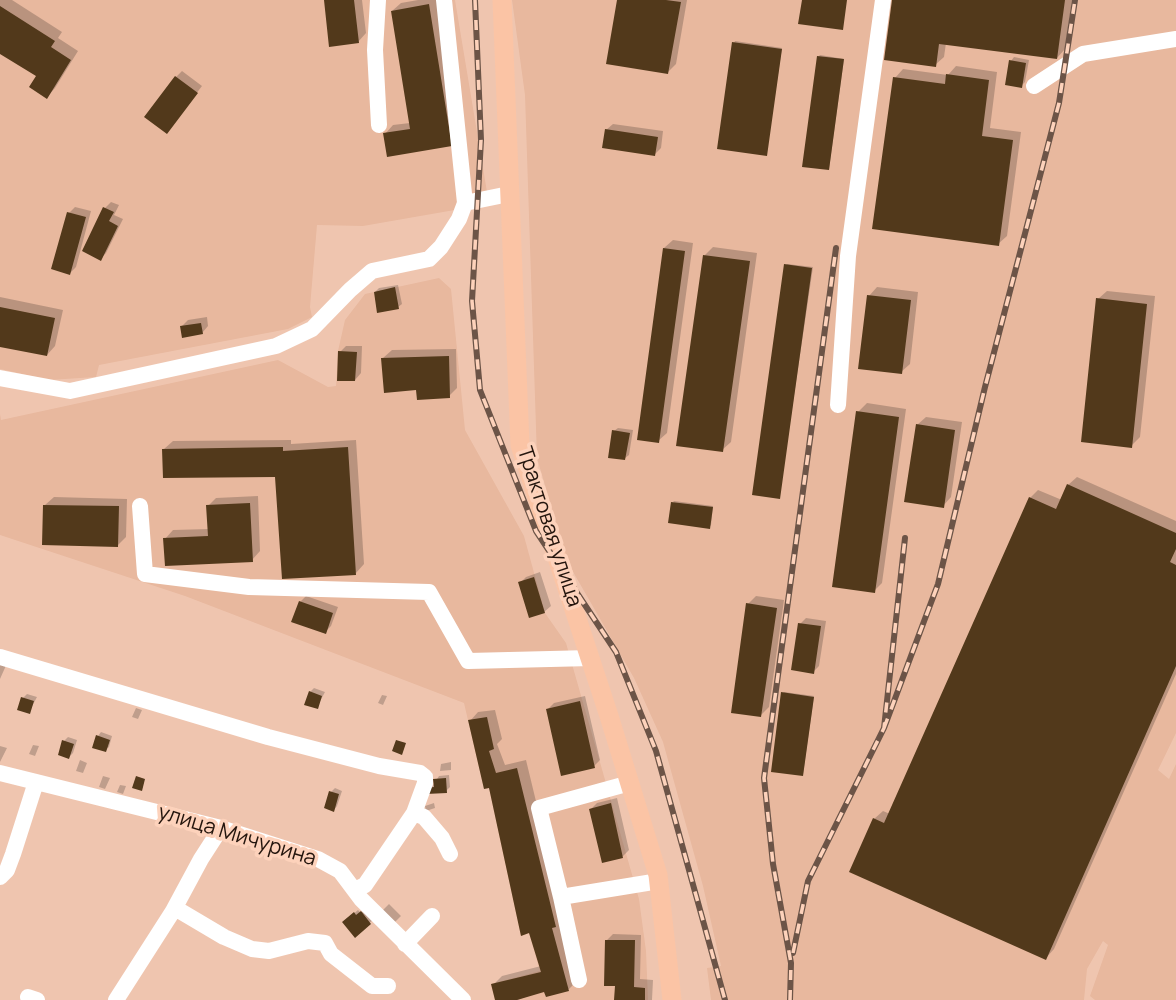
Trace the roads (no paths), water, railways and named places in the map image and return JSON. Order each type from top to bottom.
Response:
[{"type":"main road","name":"Трактовая улица","points":[[502,0],[520,445],[591,658],[659,881],[672,1000]]},
{"type":"street","points":[[378,0],[375,50],[379,125]]},
{"type":"street","points":[[0,378],[70,391],[276,346],[312,329],[372,271],[429,259],[441,247],[459,219],[465,203],[444,0]]},
{"type":"street","points":[[838,405],[848,256],[883,0]]},
{"type":"street","points":[[1034,86],[1083,54],[1176,39]]},
{"type":"street","points":[[465,203],[509,194]]},
{"type":"street","points":[[140,506],[145,574],[249,587],[429,592],[468,662],[591,658]]},
{"type":"street","points":[[0,657],[268,737],[379,766],[420,773],[425,777],[425,783],[415,813],[365,885],[355,890]]},
{"type":"street","name":"улица Мичурина","points":[[0,773],[221,828],[318,859],[340,871],[361,899],[463,1000]]},
{"type":"street","points":[[0,877],[7,870],[36,782]]},
{"type":"street","points":[[579,980],[539,808],[630,783]]},
{"type":"street","points":[[415,813],[424,817],[442,838],[450,854]]},
{"type":"street","points":[[116,1000],[175,908],[221,828]]},
{"type":"street","points":[[561,897],[659,881]]},
{"type":"street","points":[[175,908],[224,937],[252,949],[269,951],[308,941],[325,943],[331,954],[372,986],[388,986]]},
{"type":"street","points":[[405,944],[432,916]]},
{"type":"railway","points":[[475,0],[481,140],[472,301],[480,390],[536,531],[616,652],[656,751],[725,1000]]},
{"type":"railway","points":[[884,728],[938,584],[985,387],[1059,103],[1075,0]]},
{"type":"railway","points":[[790,1000],[791,963],[773,864],[764,778],[836,248]]},
{"type":"railway","points":[[793,953],[808,881],[884,728],[905,538]]}]
